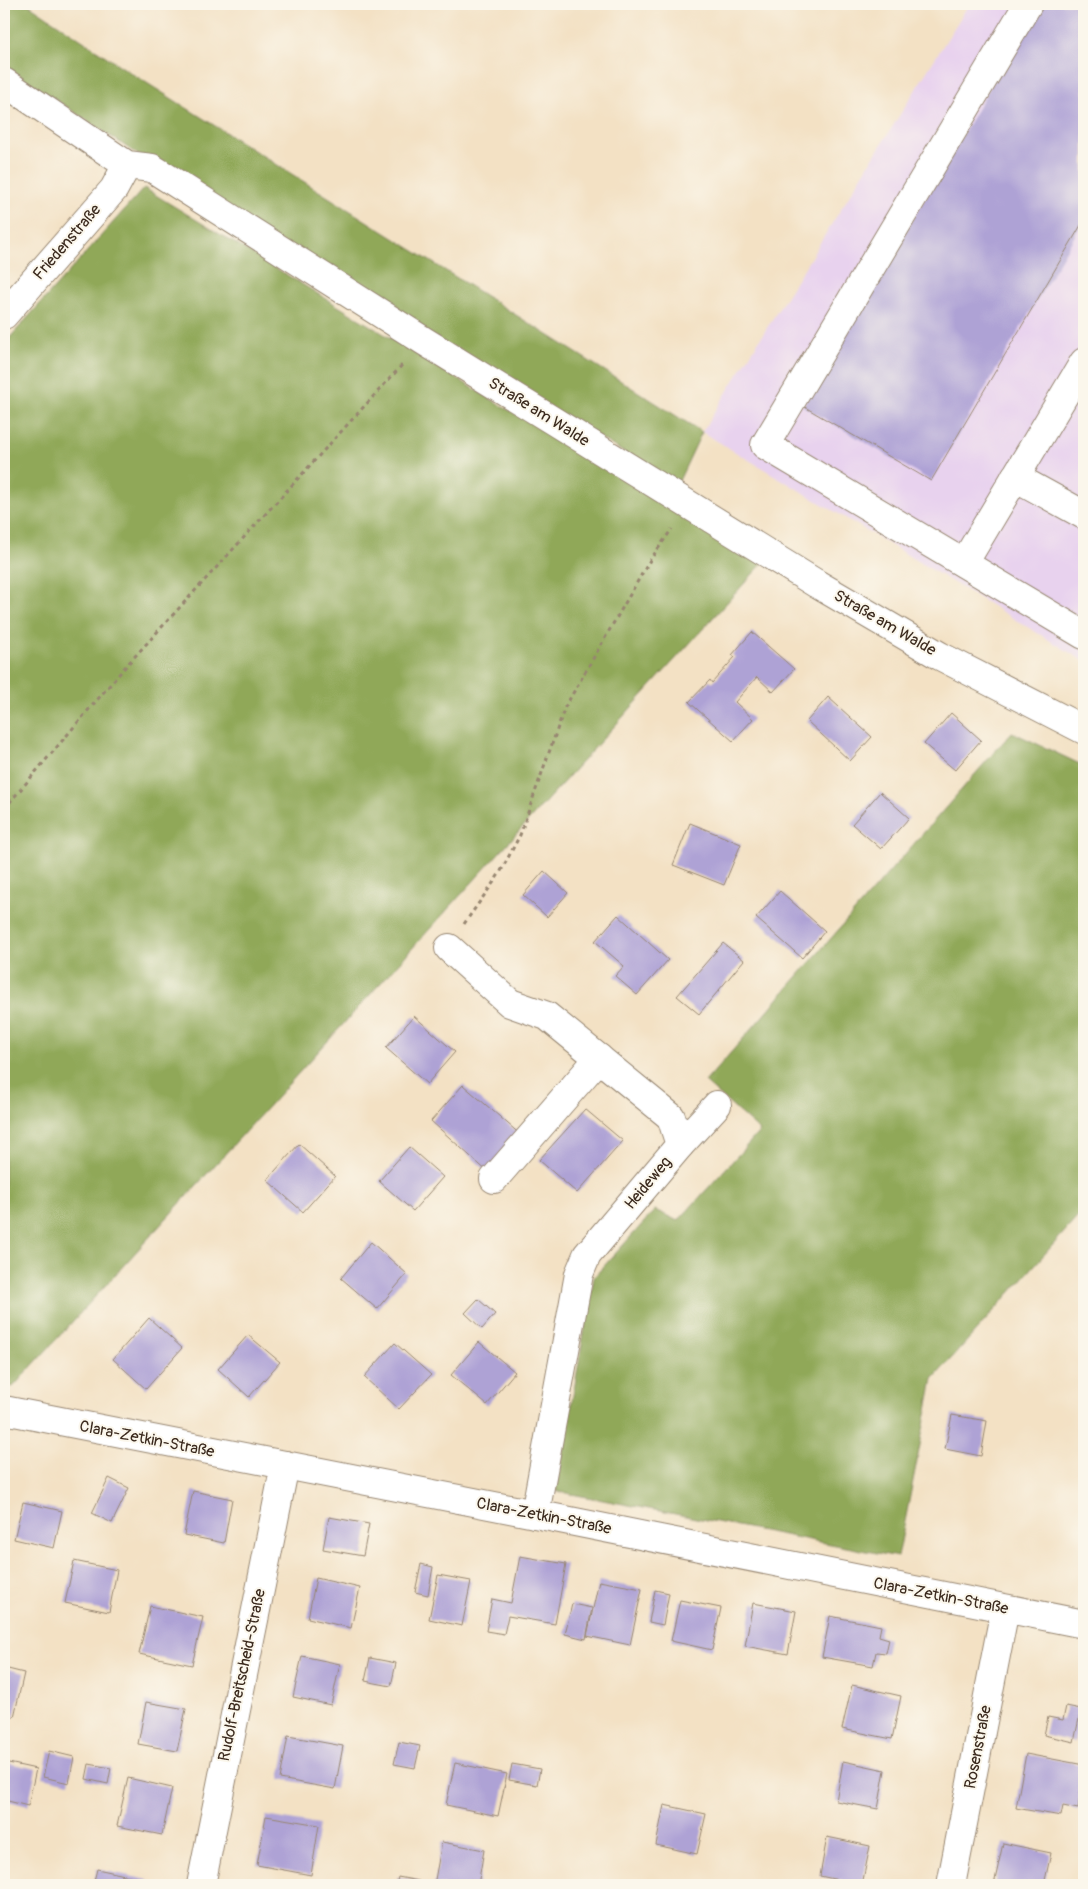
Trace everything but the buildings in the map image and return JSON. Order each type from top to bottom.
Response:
[{"type":"street","points":[[1028,4],[765,445],[1084,635]]},
{"type":"street","name":"Straße am Walde","points":[[4,82],[127,165],[152,168],[424,341],[817,584],[940,656],[1084,730]]},
{"type":"street","name":"Friedenstraße","points":[[4,315],[114,189],[127,165]]},
{"type":"street","points":[[964,563],[1084,362]]},
{"type":"street","points":[[1016,477],[1084,515]]},
{"type":"street","name":"Heideweg","points":[[449,948],[510,1003],[547,1016],[670,1117],[680,1145],[587,1255],[578,1274],[535,1514]]},
{"type":"street","points":[[494,1179],[599,1058]]},
{"type":"street","points":[[680,1145],[717,1104]]},
{"type":"street","name":"Clara-Zetkin-Straße","points":[[4,1410],[1084,1624]]},
{"type":"street","name":"Rudolf-Breitscheid-Straße","points":[[200,1885],[285,1465]]},
{"type":"street","name":"Rosenstraße","points":[[951,1885],[1005,1609]]},
{"type":"path","points":[[4,809],[126,666],[424,341]]},
{"type":"path","points":[[449,948],[500,873],[520,835],[565,707],[650,560],[689,504]]},
{"type":"shaded area","points":[[969,4],[1084,4],[1084,661],[702,432]]},
{"type":"green space","points":[[4,4],[28,4],[131,73],[702,432],[677,485],[152,164],[4,65]]},
{"type":"green space","points":[[144,188],[762,564],[13,1387],[4,1385],[4,344]]},
{"type":"green space","points":[[1012,732],[1084,766],[1084,1210],[933,1379],[898,1557],[556,1491],[594,1277],[655,1210],[678,1221],[760,1131],[705,1082]]}]
